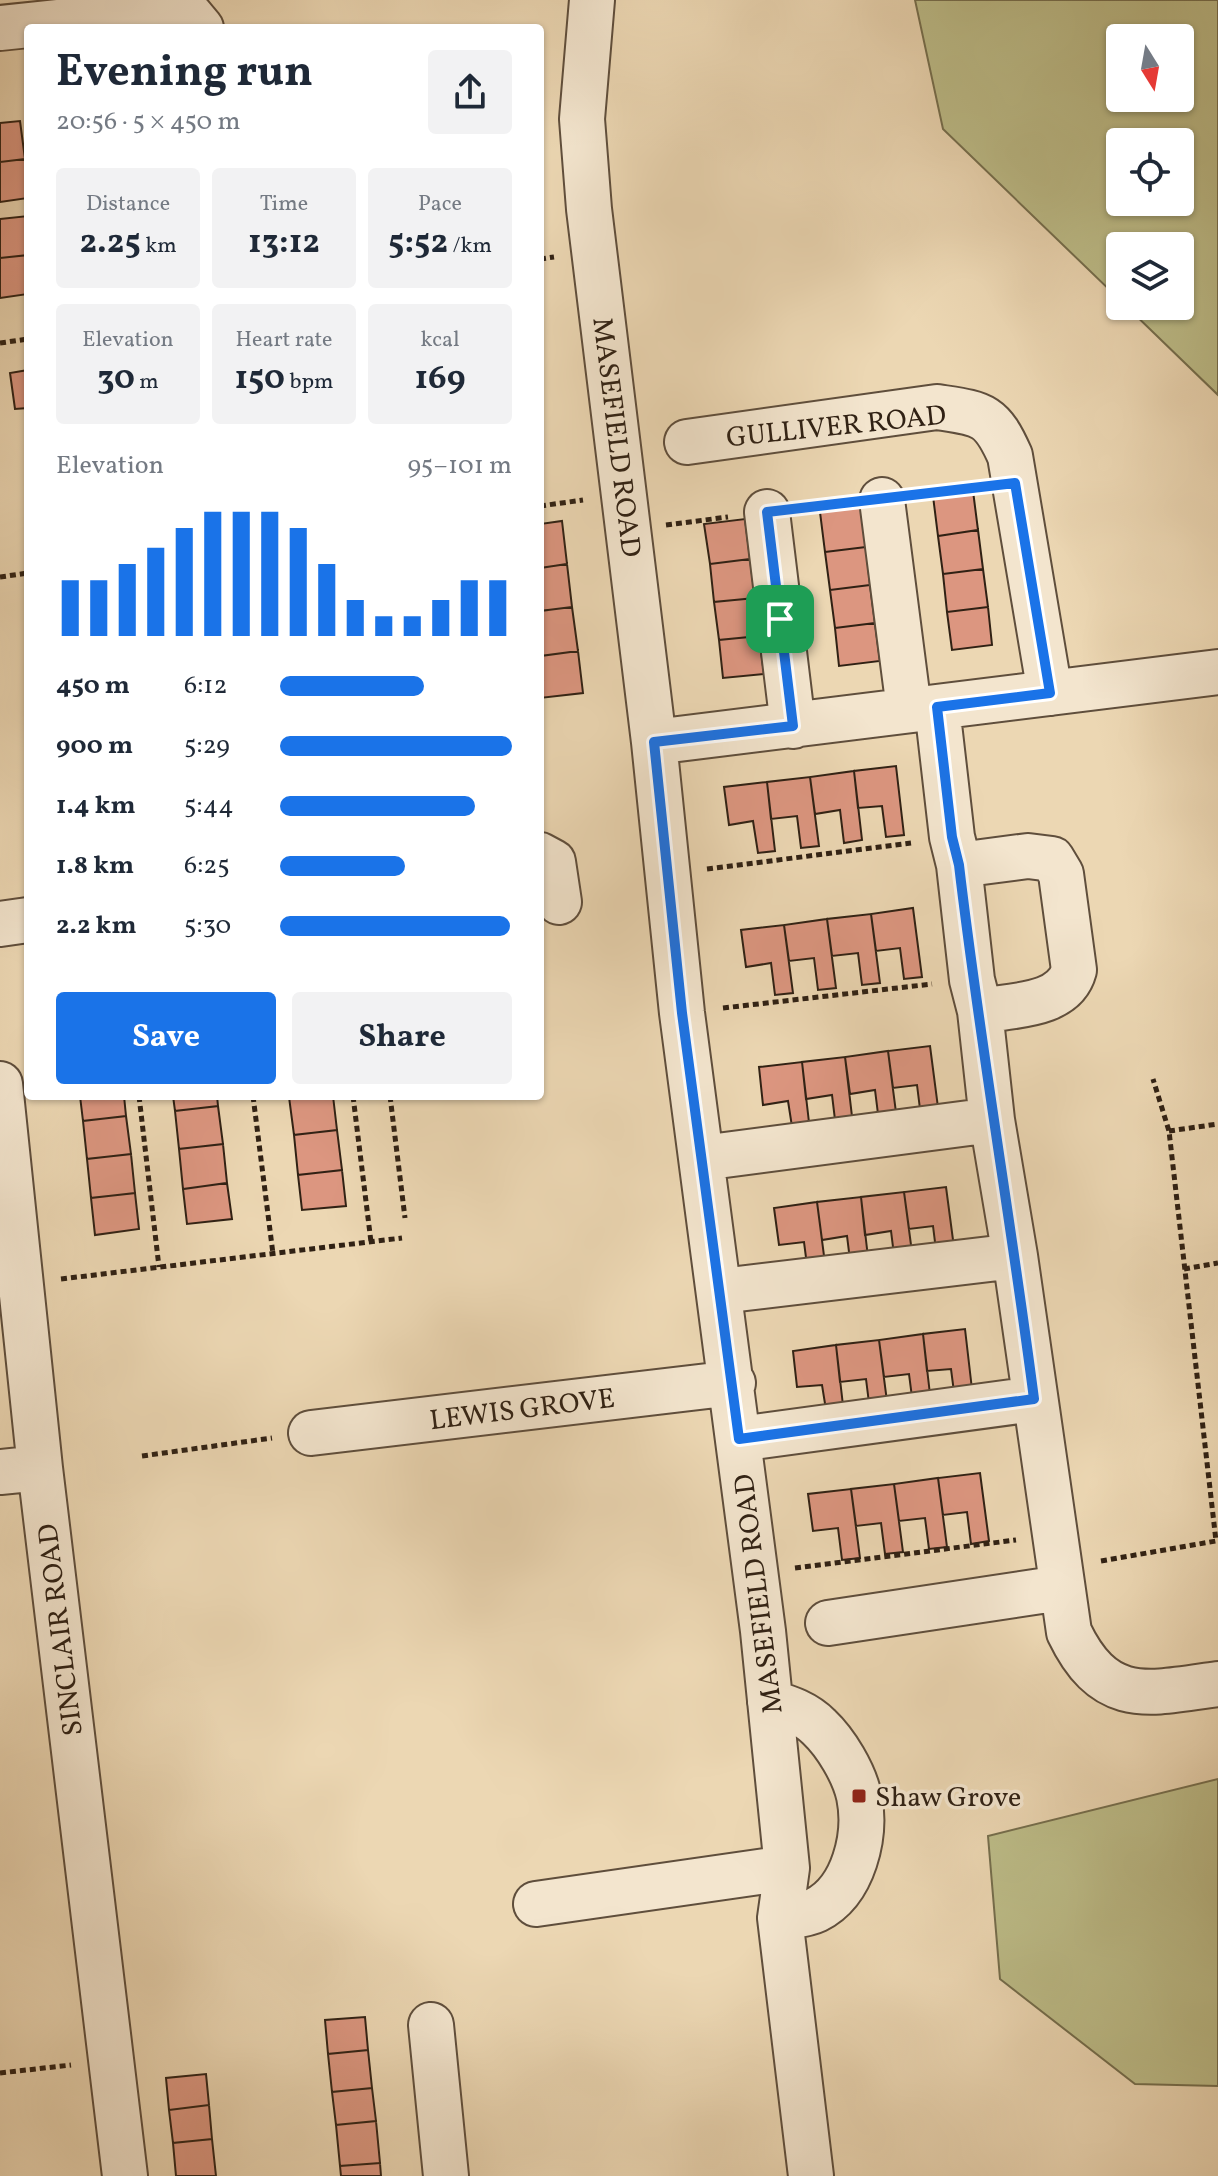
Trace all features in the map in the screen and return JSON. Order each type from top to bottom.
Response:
[{"type":"street","name":"MASEFIELD ROAD","points":[[592,0],[582,119],[589,209],[630,530],[682,1013],[733,1383],[770,1702],[787,1868],[780,1918],[811,2176]]},
{"type":"street","points":[[38,24],[173,10],[191,16],[198,24]]},
{"type":"street","points":[[0,28],[24,26]]},
{"type":"street","name":"GULLIVER ROAD","points":[[687,442],[937,407],[976,414],[997,428],[1010,456],[1050,693]]},
{"type":"street","points":[[882,500],[955,851],[1069,1632],[1082,1660],[1102,1680],[1131,1691],[1169,1691],[1218,1684]]},
{"type":"street","points":[[767,512],[793,726]]},
{"type":"street","points":[[654,742],[1218,672]]},
{"type":"street","points":[[955,851],[1052,859],[1061,874],[1074,970],[1070,984],[1054,997],[976,996]]},
{"type":"street","points":[[544,857],[553,862],[559,902]]},
{"type":"street","points":[[0,924],[24,921]]},
{"type":"street","name":"SINCLAIR ROAD","points":[[0,1084],[21,1283],[20,1470],[112,2060],[125,2176]]},
{"type":"street","points":[[702,1158],[992,1120]]},
{"type":"street","points":[[721,1291],[1015,1256]]},
{"type":"street","name":"LEWIS GROVE","points":[[311,1433],[733,1383]]},
{"type":"street","points":[[739,1439],[1034,1399]]},
{"type":"street","points":[[828,1623],[1061,1588]]},
{"type":"street","points":[[770,1702],[799,1711],[820,1727],[837,1748],[859,1796],[858,1855],[838,1894],[815,1911],[780,1918]]},
{"type":"street","points":[[536,1904],[787,1868]]},
{"type":"street","points":[[431,2025],[446,2176]]},
{"type":"path","points":[[0,343],[24,340]]},
{"type":"path","points":[[630,530],[1015,483]]},
{"type":"path","points":[[0,577],[24,574]]},
{"type":"path","points":[[666,874],[955,851]]},
{"type":"path","points":[[682,1013],[976,996]]},
{"type":"path","points":[[1096,1562],[1216,1541],[1169,1131],[1153,1079]]},
{"type":"path","points":[[139,1100],[159,1267]]},
{"type":"path","points":[[254,1100],[273,1254]]},
{"type":"path","points":[[353,1100],[371,1242]]},
{"type":"path","points":[[390,1100],[405,1218]]},
{"type":"path","points":[[1169,1131],[1218,1124]]},
{"type":"path","points":[[21,1283],[402,1238]]},
{"type":"path","points":[[1184,1269],[1218,1263]]},
{"type":"path","points":[[142,1456],[311,1433]]},
{"type":"path","points":[[790,1569],[1020,1540],[1022,1551]]},
{"type":"path","points":[[0,2073],[112,2060]]},
{"type":"green space","points":[[915,0],[1218,0],[1218,395],[1140,320],[1194,320],[1194,232],[1106,232],[1106,286],[943,129]]},
{"type":"green space","points":[[1218,1779],[1218,2086],[1135,2084],[1000,1979],[988,1836]]},
{"type":"building","points":[[20,121],[24,159],[0,162],[0,123]]},
{"type":"building","points":[[24,159],[24,199],[0,202],[0,162]]},
{"type":"building","points":[[24,216],[24,255],[0,258],[0,219]]},
{"type":"building","points":[[24,255],[24,295],[0,298],[0,258]]},
{"type":"building","points":[[24,371],[24,408],[15,409],[10,373]]},
{"type":"building","points":[[973,491],[978,530],[938,536],[933,496]]},
{"type":"building","points":[[861,507],[866,547],[825,552],[820,512]]},
{"type":"building","points":[[745,519],[750,559],[710,564],[704,524]]},
{"type":"building","points":[[562,521],[567,564],[544,567],[544,523]]},
{"type":"building","points":[[978,530],[983,569],[943,574],[938,536]]},
{"type":"building","points":[[866,547],[870,585],[830,590],[825,552]]},
{"type":"building","points":[[750,559],[755,598],[714,602],[710,564]]},
{"type":"building","points":[[567,564],[572,607],[544,610],[544,567]]},
{"type":"building","points":[[983,569],[988,607],[947,612],[943,574]]},
{"type":"building","points":[[870,585],[875,623],[835,628],[830,590]]},
{"type":"building","points":[[755,598],[759,636],[719,640],[714,602]]},
{"type":"building","points":[[572,607],[578,651],[544,655],[544,610]]},
{"type":"building","points":[[988,607],[992,645],[952,650],[947,612]]},
{"type":"building","points":[[875,623],[880,661],[839,666],[835,628]]},
{"type":"building","points":[[759,636],[764,674],[723,678],[719,640]]},
{"type":"building","points":[[578,651],[583,693],[544,698],[544,656]]},
{"type":"building","points":[[896,766],[904,835],[886,837],[882,806],[858,808],[854,771]]},
{"type":"building","points":[[854,771],[862,840],[844,843],[840,810],[815,814],[810,777]]},
{"type":"building","points":[[810,777],[819,846],[801,848],[797,816],[771,819],[767,782]]},
{"type":"building","points":[[767,782],[775,851],[758,853],[753,821],[729,825],[724,787]]},
{"type":"building","points":[[913,908],[922,977],[904,979],[900,948],[876,951],[871,914]]},
{"type":"building","points":[[871,914],[880,983],[862,985],[858,953],[832,956],[827,919]]},
{"type":"building","points":[[827,919],[836,988],[818,990],[814,958],[789,961],[784,925]]},
{"type":"building","points":[[784,925],[793,993],[775,995],[771,963],[746,967],[741,930]]},
{"type":"building","points":[[930,1046],[939,1115],[921,1117],[917,1085],[893,1088],[888,1051]]},
{"type":"building","points":[[888,1051],[897,1120],[879,1122],[875,1090],[850,1094],[845,1057]]},
{"type":"building","points":[[845,1057],[853,1125],[836,1128],[832,1095],[806,1099],[802,1062]]},
{"type":"building","points":[[802,1062],[810,1131],[793,1133],[788,1101],[763,1105],[759,1067]]},
{"type":"building","points":[[80,1100],[124,1100],[126,1116],[83,1121]]},
{"type":"building","points":[[174,1100],[217,1100],[218,1106],[175,1111]]},
{"type":"building","points":[[289,1100],[333,1100],[337,1130],[294,1135]]},
{"type":"building","points":[[218,1106],[223,1144],[179,1149],[175,1111]]},
{"type":"building","points":[[126,1116],[131,1154],[87,1159],[83,1121]]},
{"type":"building","points":[[337,1130],[342,1170],[298,1175],[294,1135]]},
{"type":"building","points":[[223,1144],[227,1183],[183,1189],[179,1149]]},
{"type":"building","points":[[131,1154],[135,1193],[91,1198],[87,1159]]},
{"type":"building","points":[[342,1170],[346,1206],[302,1210],[298,1175]]},
{"type":"building","points":[[227,1183],[232,1219],[187,1224],[183,1189]]},
{"type":"building","points":[[946,1187],[955,1255],[937,1258],[933,1226],[909,1229],[904,1192]]},
{"type":"building","points":[[904,1192],[913,1260],[895,1263],[891,1231],[865,1235],[861,1197]]},
{"type":"building","points":[[135,1193],[139,1229],[95,1235],[91,1198]]},
{"type":"building","points":[[861,1197],[869,1266],[851,1268],[847,1236],[822,1240],[817,1202]]},
{"type":"building","points":[[817,1202],[826,1271],[808,1273],[804,1242],[779,1245],[774,1208]]},
{"type":"building","points":[[965,1329],[973,1398],[955,1400],[951,1369],[927,1371],[923,1334]]},
{"type":"building","points":[[923,1334],[931,1403],[913,1405],[909,1374],[884,1377],[879,1340]]},
{"type":"building","points":[[879,1340],[888,1409],[870,1411],[866,1379],[840,1382],[836,1345]]},
{"type":"building","points":[[836,1345],[844,1414],[827,1416],[822,1385],[797,1387],[793,1351]]},
{"type":"building","points":[[980,1473],[989,1541],[971,1544],[967,1512],[943,1515],[938,1478]]},
{"type":"building","points":[[938,1478],[947,1547],[929,1549],[925,1518],[899,1521],[894,1484]]},
{"type":"building","points":[[894,1484],[903,1552],[885,1554],[881,1523],[856,1526],[851,1489]]},
{"type":"building","points":[[851,1489],[860,1558],[842,1560],[838,1528],[813,1531],[808,1494]]},
{"type":"building","points":[[365,2017],[368,2050],[328,2054],[325,2020]]},
{"type":"building","points":[[368,2050],[372,2088],[332,2092],[328,2054]]},
{"type":"building","points":[[206,2074],[209,2105],[169,2110],[166,2078]]},
{"type":"building","points":[[372,2088],[376,2121],[336,2125],[332,2092]]},
{"type":"building","points":[[209,2105],[212,2139],[173,2143],[169,2110]]},
{"type":"building","points":[[376,2121],[380,2163],[340,2166],[336,2125]]},
{"type":"building","points":[[212,2139],[216,2176],[176,2176],[173,2143]]},
{"type":"building","points":[[380,2163],[381,2176],[341,2176],[340,2166]]},
{"type":"place","name":"Shaw Grove","points":[[859,1796]]},
{"type":"route","points":[[1015,483],[1050,693],[937,707],[972,980],[980,1011],[992,1120],[1015,1256],[1034,1399],[739,1439],[682,1013],[654,742],[793,726],[780,619],[767,512],[1015,483]]}]
